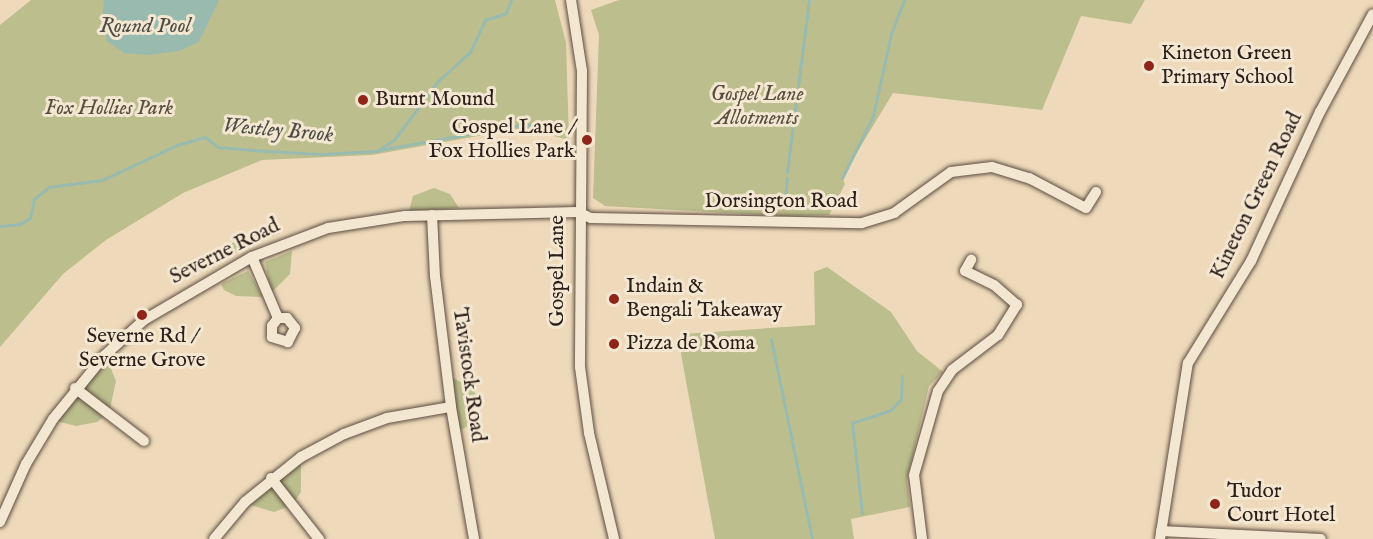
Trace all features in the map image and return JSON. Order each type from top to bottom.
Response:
[{"type":"street","name":"Gospel Lane","points":[[570,0],[582,71],[578,212],[579,367],[589,433],[614,539]]},
{"type":"street","name":"Kineton Green Road","points":[[1160,535],[1188,363],[1251,261],[1315,122],[1373,14]]},
{"type":"street","name":"Dorsington Road","points":[[578,212],[591,218],[862,223],[894,213],[951,172],[992,167],[1029,178],[1086,208],[1096,192]]},
{"type":"street","name":"Severne Road","points":[[0,522],[26,464],[75,388],[144,320],[252,257],[328,228],[432,215],[578,212]]},
{"type":"street","name":"Tavistock Road","points":[[432,215],[435,276],[451,407],[474,539]]},
{"type":"street","points":[[252,257],[278,318]]},
{"type":"street","points":[[922,539],[914,475],[938,390],[952,370],[998,335],[1017,305],[994,285],[966,271],[972,260]]},
{"type":"street","points":[[75,388],[144,441]]},
{"type":"street","points":[[214,539],[245,502],[271,478],[301,457],[361,427],[387,418],[451,407]]},
{"type":"street","points":[[271,478],[319,539]]},
{"type":"street","points":[[1160,535],[1321,539]]},
{"type":"green space","name":"Fox Hollies Park","points":[[31,0],[555,0],[566,43],[569,140],[523,128],[372,155],[262,160],[183,193],[106,240],[63,274],[0,347],[0,25]]},
{"type":"green space","name":"Gospel Lane Allotments","points":[[619,0],[1145,0],[1131,24],[1081,16],[1042,110],[893,93],[842,177],[845,184],[829,215],[781,216],[605,206],[593,198],[599,35],[591,10]]},
{"type":"green space","points":[[434,188],[450,194],[459,208],[409,211],[413,196]]},
{"type":"green space","points":[[261,231],[280,233],[212,263],[228,245]]},
{"type":"green space","points":[[292,251],[290,274],[271,293],[265,262]]},
{"type":"green space","points":[[827,267],[891,312],[917,351],[943,372],[929,386],[907,480],[910,507],[851,519],[854,539],[715,539],[681,354],[683,334],[815,325],[814,272]]},
{"type":"green space","points":[[248,271],[263,297],[236,296],[224,290],[221,284]]},
{"type":"green space","points":[[107,359],[116,381],[109,413],[97,422],[76,426],[56,421]]},
{"type":"green space","points":[[447,375],[473,388],[479,404],[471,425],[455,432]]},
{"type":"green space","points":[[301,457],[301,492],[292,505],[274,512],[244,503]]},
{"type":"water","name":"Round Pool","points":[[104,0],[219,0],[199,42],[179,51],[148,55],[124,53],[107,41],[102,19]]},
{"type":"waterway","name":"Westley Brook","points":[[0,226],[20,224],[30,218],[34,199],[49,187],[102,180],[177,145],[205,137],[218,147],[266,151],[322,154],[377,151],[394,140],[438,81],[470,52],[485,20],[506,13],[511,0]]},
{"type":"waterway","points":[[787,172],[809,0]]},
{"type":"waterway","points":[[842,178],[873,116],[891,34],[904,0]]},
{"type":"waterway","points":[[379,150],[526,124],[557,133]]},
{"type":"waterway","points":[[784,207],[787,178]]},
{"type":"waterway","points":[[771,339],[812,539]]},
{"type":"waterway","points":[[862,513],[852,423],[891,410],[901,399],[902,376]]},
{"type":"place","name":"Kineton Green Primary School","points":[[1149,66]]},
{"type":"place","name":"Burnt Mound","points":[[363,100]]},
{"type":"place","name":"Gospel Lane / Fox Hollies Park","points":[[587,140]]},
{"type":"place","name":"Indain & Bengali Takeaway","points":[[614,299]]},
{"type":"place","name":"Severne Rd / Severne Grove","points":[[142,315]]},
{"type":"place","name":"Pizza de Roma","points":[[614,344]]},
{"type":"place","name":"Tudor Court Hotel","points":[[1215,504]]}]
